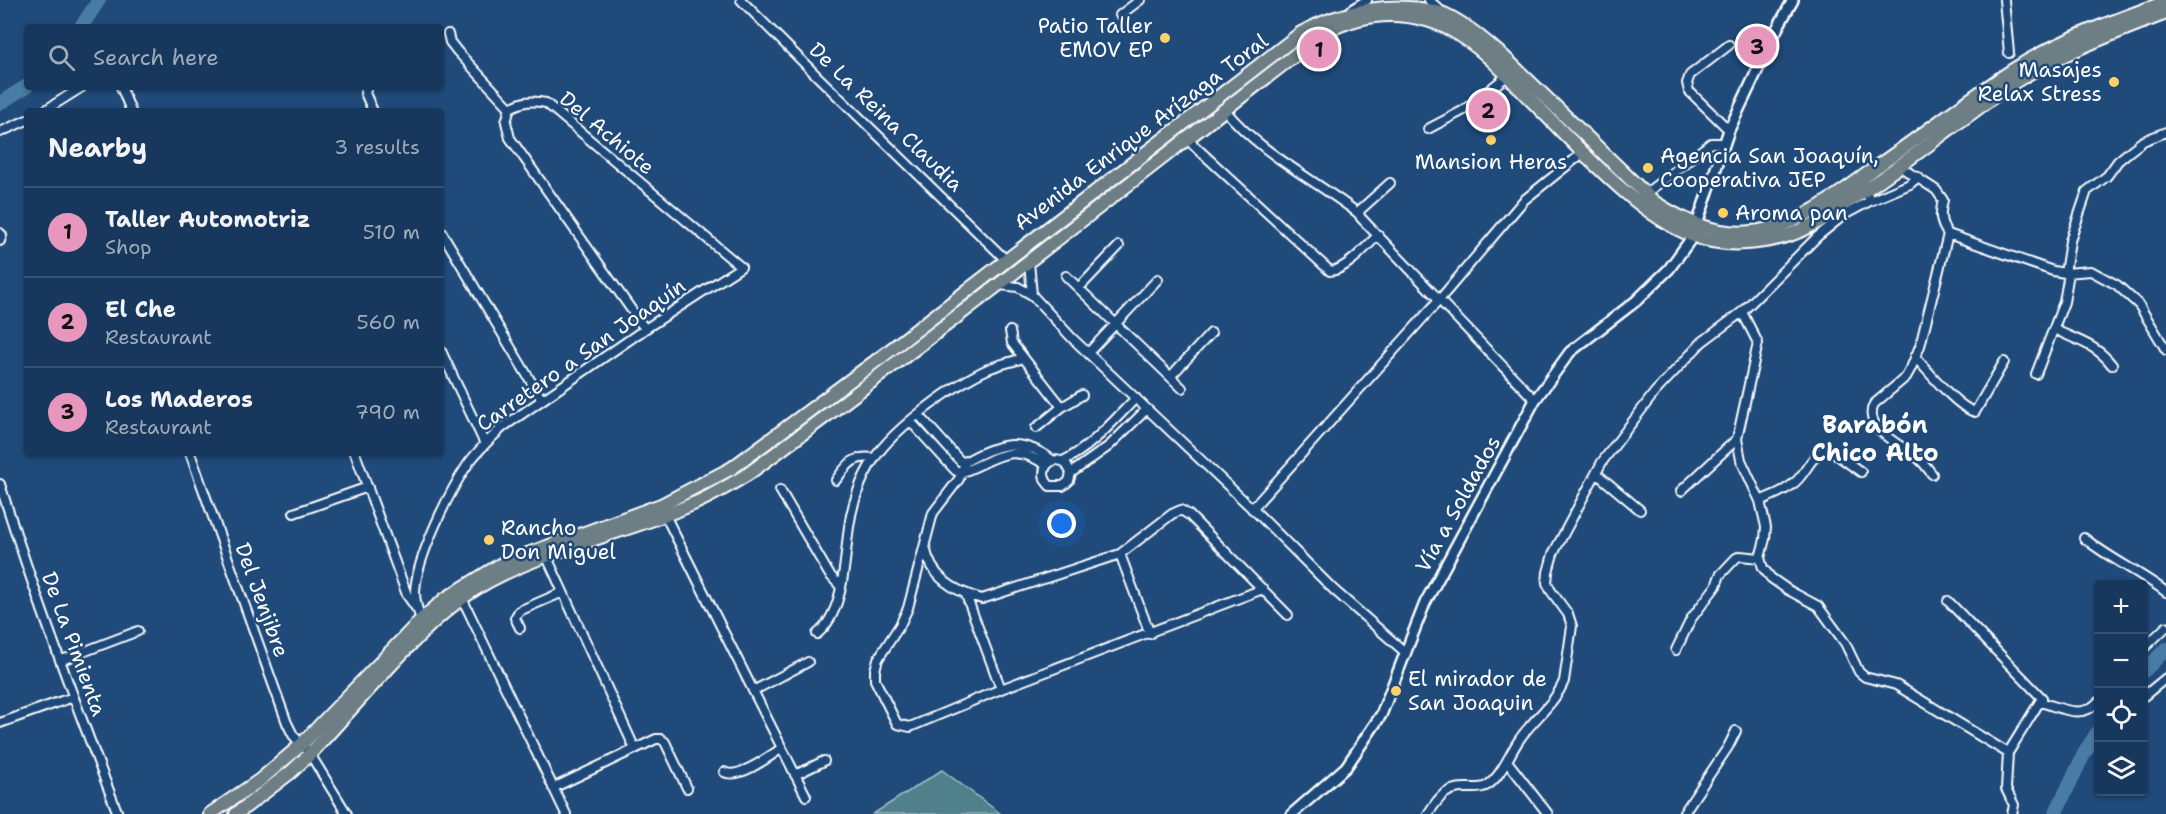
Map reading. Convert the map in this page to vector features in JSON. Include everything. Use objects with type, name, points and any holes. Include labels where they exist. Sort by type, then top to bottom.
[{"type":"main road","name":"Avenida Enrique Arízaga Toral","points":[[1865,190],[2012,71],[2041,53],[2122,18],[2166,2]]},
{"type":"main road","name":"Avenida Enrique Arízaga Toral","points":[[420,619],[462,598],[487,582],[546,555],[663,510],[750,456],[1301,33],[1325,20],[1352,10],[1393,5],[1424,8],[1444,14],[1484,40],[1504,57],[1645,194],[1696,231]]},
{"type":"main road","name":"Avenida Enrique Arízaga Toral","points":[[236,814],[291,772],[306,750],[420,619],[445,598],[503,563],[722,490],[748,474],[1000,285],[1325,32],[1364,17],[1383,14],[1408,16],[1454,32],[1471,42],[1632,199],[1662,221],[1727,243],[1768,241],[1813,225],[2019,79],[2080,49],[2166,14]]},
{"type":"main road","points":[[1227,90],[1230,106]]},
{"type":"main road","name":"Avenida Enrique Arízaga Toral","points":[[210,814],[306,750]]},
{"type":"street","name":"De La Reina Claudia","points":[[741,0],[1006,260]]},
{"type":"street","points":[[1120,15],[1140,0]]},
{"type":"street","points":[[1352,10],[1367,0]]},
{"type":"street","points":[[1429,0],[1444,14]]},
{"type":"street","name":"Vía a Soldados","points":[[1292,814],[1346,767],[1381,715],[1425,603],[1535,400],[1570,352],[1636,301],[1668,269],[1696,231],[1729,130],[1793,0]]},
{"type":"street","points":[[2004,0],[2009,53]]},
{"type":"street","points":[[448,34],[450,42],[457,51],[510,108],[506,122],[510,138],[645,329]]},
{"type":"street","points":[[1729,45],[1690,75],[1687,83],[1689,91],[1729,130]]},
{"type":"street","points":[[1428,129],[1464,110],[1507,76]]},
{"type":"street","points":[[49,108],[77,90]]},
{"type":"street","points":[[122,90],[130,108]]},
{"type":"street","points":[[366,90],[365,93],[372,108]]},
{"type":"street","name":"Del Achiote","points":[[510,108],[524,101],[546,104],[741,267]]},
{"type":"street","points":[[1230,106],[1240,129],[1269,152],[1330,191],[1359,214],[1535,400]]},
{"type":"street","points":[[0,132],[24,121]]},
{"type":"street","points":[[2036,374],[2064,302],[2070,241],[2087,191],[2107,176],[2118,161],[2143,141],[2166,132]]},
{"type":"street","points":[[1187,139],[1330,271],[1337,271],[1344,267],[1378,236]]},
{"type":"street","points":[[1645,194],[1711,144],[1725,143]]},
{"type":"street","points":[[1252,509],[1440,299],[1524,200],[1584,152]]},
{"type":"street","points":[[1899,166],[1936,190],[1943,200],[1940,213],[1941,226],[1948,234],[2053,271],[2067,273],[2091,271],[2117,285],[2139,305],[2166,351]]},
{"type":"street","points":[[1428,814],[1438,798],[1447,790],[1456,787],[1485,786],[1492,782],[1531,723],[1557,695],[1564,681],[1572,626],[1568,614],[1547,583],[1553,554],[1596,473],[1655,392],[1702,342],[1742,312],[1818,236],[1844,215],[1865,190],[1911,184],[1918,177]]},
{"type":"street","points":[[1359,214],[1360,210],[1390,183]]},
{"type":"street","points":[[0,233],[2,235],[0,241]]},
{"type":"street","points":[[1932,474],[1920,460],[1885,435],[1871,416],[1874,404],[1906,377],[1916,357],[1948,234]]},
{"type":"street","points":[[444,236],[542,400]]},
{"type":"street","points":[[1078,288],[1119,246]]},
{"type":"street","points":[[1029,262],[1032,295]]},
{"type":"street","name":"Carretero a San Joaquín","points":[[420,619],[415,592],[425,548],[454,487],[468,464],[485,444],[503,427],[542,400],[741,267]]},
{"type":"street","points":[[1066,276],[1182,388]]},
{"type":"street","points":[[1088,353],[1158,279]]},
{"type":"street","points":[[1000,285],[1018,287],[1032,295],[1088,353],[1334,590],[1406,653]]},
{"type":"street","points":[[1742,312],[1758,343],[1737,439],[1741,460],[1760,501],[1766,527],[1766,539],[1760,558],[1763,568],[1771,578],[1788,590],[1818,606],[1845,643],[1859,672],[1865,677],[1896,686],[2008,753]]},
{"type":"street","points":[[2054,329],[2102,352],[2112,365]]},
{"type":"street","points":[[1010,331],[1012,343],[1062,407]]},
{"type":"street","points":[[1171,376],[1211,333]]},
{"type":"street","points":[[444,357],[485,444]]},
{"type":"street","points":[[1916,357],[1940,385],[1975,412],[2004,362]]},
{"type":"street","points":[[817,634],[831,618],[845,568],[849,527],[855,500],[874,458],[889,440],[910,421],[963,382],[990,368],[1023,358]]},
{"type":"street","points":[[1036,428],[1062,407],[1082,395]]},
{"type":"street","points":[[960,473],[997,456],[1010,453],[1023,453],[1049,463],[1063,460],[1087,446],[1136,399]]},
{"type":"street","points":[[1049,463],[1043,472],[1045,480],[1054,487],[1066,484],[1071,472],[1109,446],[1147,409]]},
{"type":"street","points":[[919,415],[960,462],[965,462],[990,449],[1006,445],[1021,445],[1034,448],[1049,463]]},
{"type":"street","points":[[910,421],[960,473]]},
{"type":"street","points":[[1681,491],[1737,439]]},
{"type":"street","points":[[1760,501],[1796,482],[1819,452],[1824,449],[1830,450],[1861,472]]},
{"type":"street","name":"Del Jenjibre","points":[[191,456],[287,723],[347,814]]},
{"type":"street","points":[[356,456],[407,595],[420,619]]},
{"type":"street","points":[[836,480],[848,464],[864,457],[874,458]]},
{"type":"street","points":[[1063,460],[1069,465],[1071,472]]},
{"type":"street","points":[[965,462],[955,485],[933,513],[908,608],[878,659],[875,670],[875,680],[897,724],[910,728],[1001,689],[1263,589]]},
{"type":"street","points":[[1596,473],[1640,510]]},
{"type":"street","name":"De La Pimienta","points":[[0,484],[48,629],[62,660],[73,697],[118,814]]},
{"type":"street","points":[[294,513],[368,487]]},
{"type":"street","points":[[780,490],[829,574],[840,586]]},
{"type":"street","points":[[663,510],[806,796]]},
{"type":"street","points":[[925,541],[931,566],[949,586],[966,595],[982,599],[1120,554],[1172,514],[1181,510],[1189,515],[1288,615]]},
{"type":"street","points":[[2084,538],[2104,555],[2166,592]]},
{"type":"street","points":[[1120,554],[1150,634]]},
{"type":"street","points":[[546,555],[636,749]]},
{"type":"street","points":[[1676,650],[1691,619],[1716,586],[1720,575],[1740,556],[1760,558]]},
{"type":"street","points":[[520,628],[515,618],[519,611],[563,592]]},
{"type":"street","points":[[966,595],[1001,689]]},
{"type":"street","points":[[462,598],[566,814]]},
{"type":"street","points":[[1948,601],[2041,694],[2040,702],[2008,753],[2005,781],[2007,794],[2014,805],[2012,814]]},
{"type":"street","points":[[2148,644],[2166,627]]},
{"type":"street","points":[[62,660],[138,631]]},
{"type":"street","points":[[753,691],[808,662]]},
{"type":"street","points":[[2148,693],[2166,678]]},
{"type":"street","points":[[0,723],[73,697]]},
{"type":"street","points":[[2040,702],[2082,713],[2090,711],[2094,706]]},
{"type":"street","points":[[1683,814],[1728,747],[1736,731]]},
{"type":"street","points":[[553,788],[656,739],[665,742],[687,788]]},
{"type":"street","points":[[724,772],[729,774],[745,769],[782,748]]},
{"type":"street","points":[[795,775],[824,761]]},
{"type":"street","points":[[1507,761],[1548,814]]},
{"type":"green space","points":[[942,770],[1001,814],[873,814]]},
{"type":"waterway","points":[[83,24],[99,0]]},
{"type":"waterway","points":[[0,103],[24,88]]},
{"type":"waterway","points":[[2148,667],[2166,649]]},
{"type":"waterway","points":[[2055,814],[2094,738]]},
{"type":"place","name":"Patio Taller EMOV EP","points":[[1165,38]]},
{"type":"place","name":"Los Maderos","points":[[1757,46]]},
{"type":"place","name":"Taller Automotriz","points":[[1319,49]]},
{"type":"place","name":"Masajes Relax Stress","points":[[2114,82]]},
{"type":"place","name":"El Che","points":[[1488,110]]},
{"type":"place","name":"Mansion Heras","points":[[1491,140]]},
{"type":"place","name":"Agencia San Joaquín, Cooperativa JEP","points":[[1648,168]]},
{"type":"place","name":"Aroma pan","points":[[1723,213]]},
{"type":"place","name":"Rancho Don Miguel","points":[[489,540]]},
{"type":"place","name":"El mirador de San Joaquin","points":[[1396,691]]},
{"type":"district","name":"Barabón Chico Alto","points":[[1875,439]]}]
